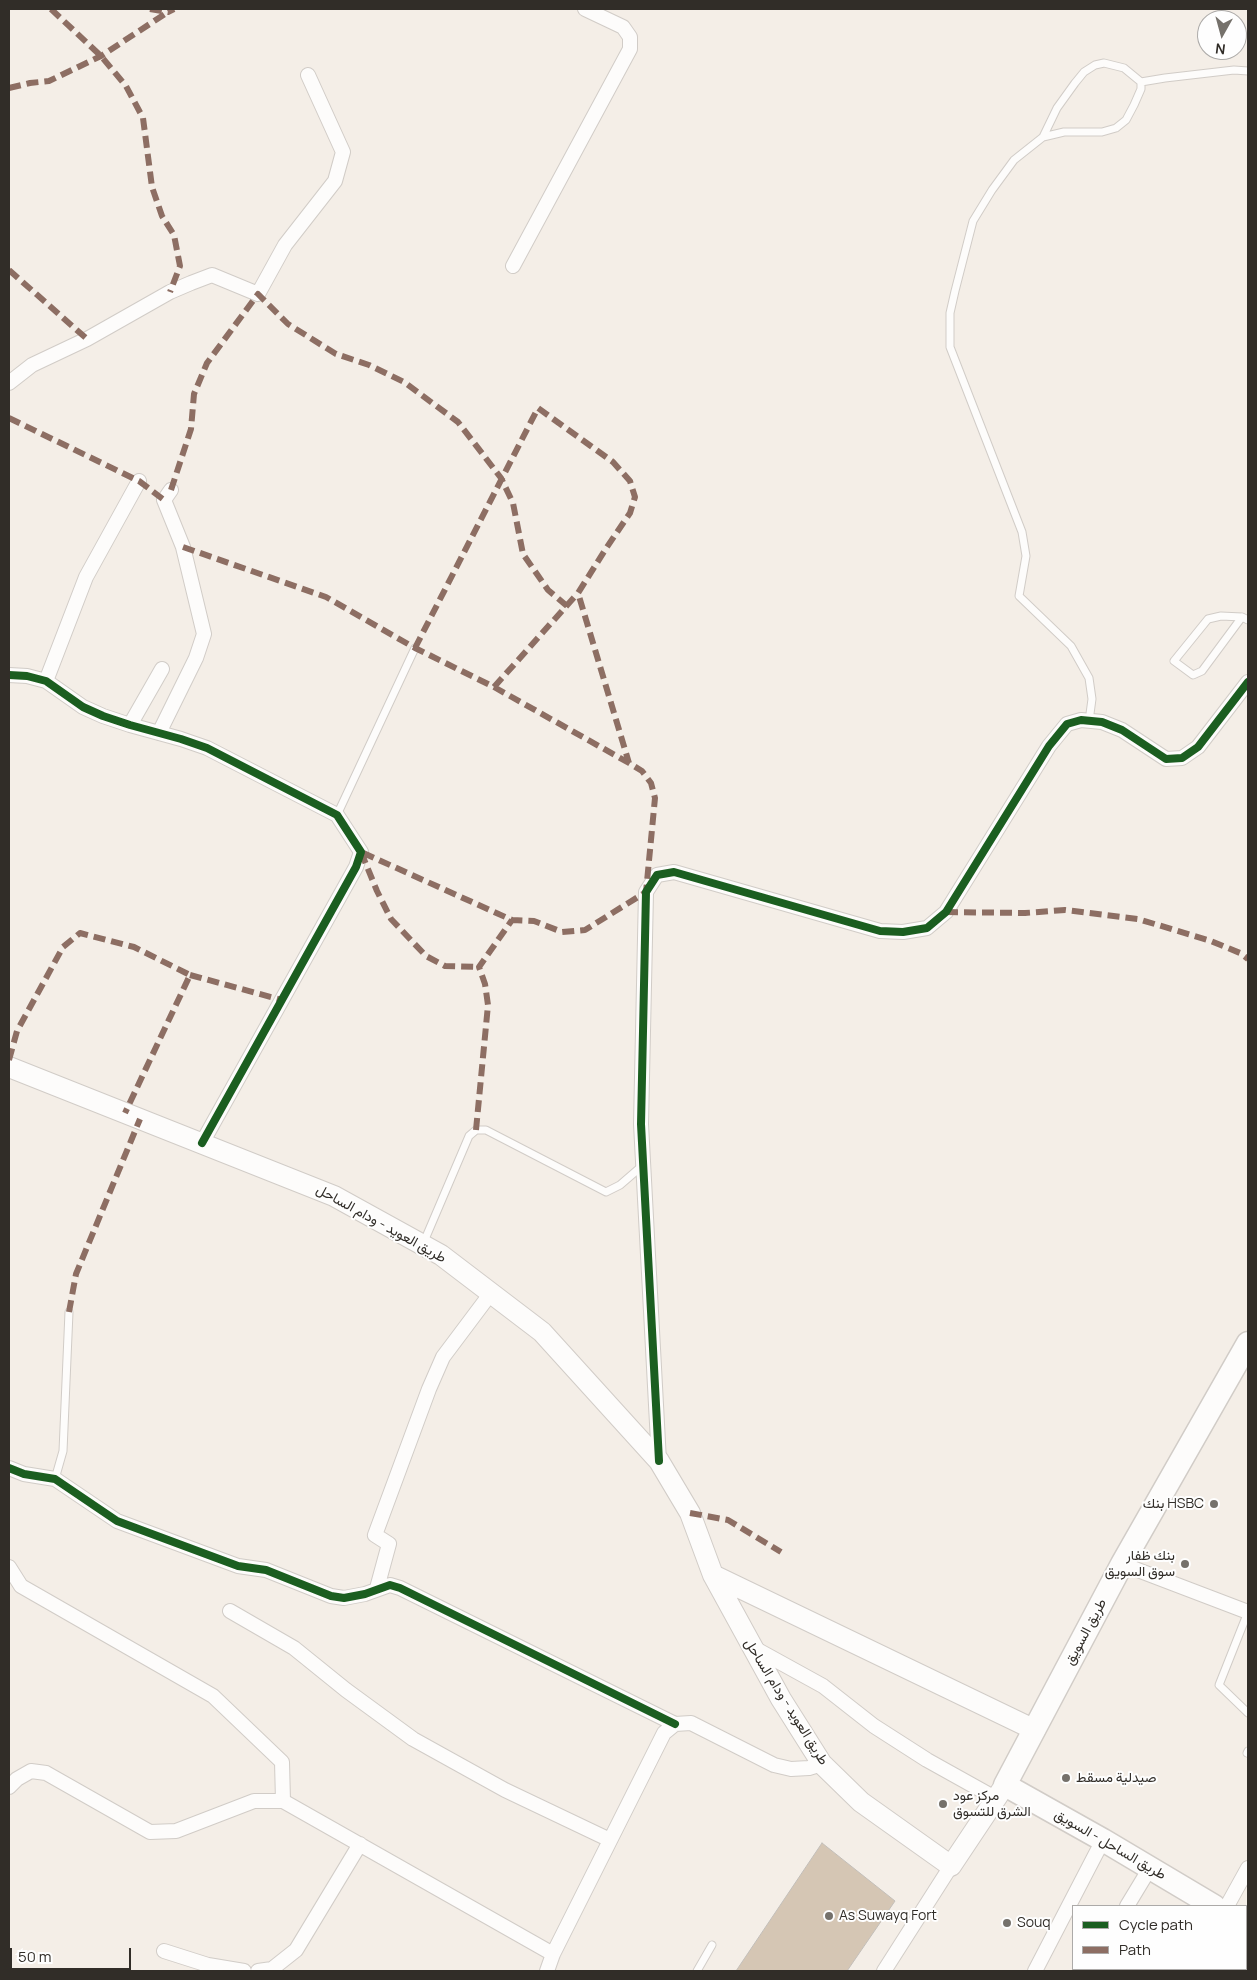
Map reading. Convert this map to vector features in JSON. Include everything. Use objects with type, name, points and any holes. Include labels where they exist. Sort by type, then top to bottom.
[{"type":"main road","name":"طريق العويد - ودام الساحل","points":[[9,1067],[334,1196],[441,1255],[542,1332],[660,1461],[690,1513],[713,1575],[751,1647],[822,1764],[861,1802],[952,1866]]},
{"type":"main road","name":"طريق السويق","points":[[952,1866],[1001,1792],[1122,1564],[1248,1344]]},
{"type":"main road","points":[[713,1575],[1035,1730]]},
{"type":"main road","name":"طريق الساحل - السويق","points":[[1001,1792],[1103,1840],[1150,1868],[1190,1900],[1210,1905]]},
{"type":"street","points":[[513,266],[630,49],[630,37],[623,27],[585,9]]},
{"type":"street","points":[[9,383],[32,365],[87,339],[170,292],[212,275],[258,294],[284,245],[335,181],[343,152],[308,76]]},
{"type":"street","points":[[46,681],[86,577],[139,481]]},
{"type":"street","points":[[159,733],[196,658],[204,634],[183,548],[164,500],[171,490]]},
{"type":"street","points":[[130,725],[162,669]]},
{"type":"street","points":[[9,675],[26,676],[46,681],[83,707],[103,716],[207,748],[337,815],[361,852],[356,867],[202,1143]]},
{"type":"street","points":[[660,1461],[641,1124],[646,892],[657,875],[674,872],[880,931],[903,932],[927,928],[946,912],[1049,746],[1067,724],[1081,720],[1102,722],[1122,730],[1166,759],[1182,758],[1198,747],[1248,682]]},
{"type":"street","points":[[377,1588],[388,1544],[375,1535],[429,1389],[444,1356],[491,1293]]},
{"type":"street","points":[[9,1468],[24,1474],[55,1480],[117,1521],[238,1566],[266,1570],[331,1596],[344,1598],[364,1594],[390,1585],[400,1588],[675,1724],[691,1723],[774,1765],[791,1769],[809,1768],[822,1764]]},
{"type":"street","points":[[1122,1564],[1248,1612]]},
{"type":"street","points":[[9,1568],[21,1586],[213,1696],[282,1762],[283,1801]]},
{"type":"street","points":[[230,1611],[294,1648],[346,1690],[413,1739],[505,1790],[610,1840]]},
{"type":"street","points":[[751,1647],[822,1686],[874,1726],[928,1760],[1001,1792]]},
{"type":"street","points":[[547,1971],[553,1954],[664,1733],[675,1724]]},
{"type":"street","points":[[9,1787],[17,1779],[31,1771],[46,1773],[150,1832],[176,1831],[254,1801],[283,1801],[553,1954]]},
{"type":"street","points":[[1035,1971],[1103,1840]]},
{"type":"street","points":[[258,1971],[272,1969],[296,1950],[360,1844]]},
{"type":"street","points":[[884,1971],[952,1866]]},
{"type":"street","points":[[1128,1905],[1150,1868]]},
{"type":"street","points":[[1228,1905],[1248,1868]]},
{"type":"street","points":[[164,1951],[208,1965],[244,1971]]},
{"type":"lane","points":[[1043,137],[1057,108],[1075,83],[1084,72],[1095,65],[1104,63],[1124,68],[1141,82],[1224,71],[1248,71]]},
{"type":"lane","points":[[1089,721],[1092,699],[1089,678],[1071,646],[1019,596],[1026,556],[1022,532],[950,347],[950,313],[973,221],[992,190],[1014,160],[1043,137],[1064,132],[1102,132],[1116,128],[1126,120],[1141,89],[1141,82]]},
{"type":"lane","points":[[1221,616],[1245,618],[1202,671],[1193,675],[1174,661],[1208,619],[1221,616]]},
{"type":"lane","points":[[337,815],[415,648]]},
{"type":"lane","points":[[423,1245],[469,1136],[476,1130],[486,1130],[606,1192],[620,1185],[643,1165]]},
{"type":"lane","points":[[55,1480],[63,1451],[69,1312]]},
{"type":"lane","points":[[1248,1612],[1219,1685],[1248,1713]]},
{"type":"lane","points":[[697,1971],[712,1946]]},
{"type":"building","name":"As Suwayq Fort","points":[[822,1843],[895,1901],[847,1971],[736,1971]]},
{"type":"marked path","points":[[51,9],[101,56],[126,86],[143,118],[152,187],[162,216],[174,235],[180,266],[170,292]]},
{"type":"marked path","points":[[150,9],[168,12],[174,9]]},
{"type":"marked path","points":[[9,88],[49,81],[101,56],[168,12]]},
{"type":"marked path","points":[[9,270],[87,339]]},
{"type":"marked path","points":[[171,490],[191,429],[194,394],[207,363],[258,294],[288,324],[336,354],[369,365],[404,382],[458,422],[501,478],[513,503],[523,554],[548,590],[567,606]]},
{"type":"marked path","points":[[415,648],[538,408],[613,462],[630,481],[635,497],[630,513],[578,593],[629,763]]},
{"type":"marked path","points":[[9,418],[139,481],[164,500]]},
{"type":"marked path","points":[[183,547],[326,597],[415,648],[494,687],[629,763],[642,771],[651,783],[655,798],[646,892],[585,930],[562,932],[534,921],[512,920],[361,852]]},
{"type":"marked path","points":[[494,687],[578,593]]},
{"type":"marked path","points":[[361,852],[391,919],[426,956],[445,966],[479,967]]},
{"type":"marked path","points":[[946,912],[1025,913],[1065,910],[1138,919],[1211,941],[1240,953],[1248,959]]},
{"type":"marked path","points":[[476,1130],[488,1005],[485,984],[479,967],[512,920]]},
{"type":"marked path","points":[[9,1060],[17,1031],[63,947],[80,933],[134,947],[190,975],[125,1113]]},
{"type":"marked path","points":[[190,975],[282,1000]]},
{"type":"marked path","points":[[69,1312],[76,1274],[140,1119]]},
{"type":"marked path","points":[[690,1513],[728,1520],[781,1552]]},
{"type":"cycle path","points":[[9,675],[27,676],[46,681],[83,707],[103,716],[207,748],[337,815],[361,852],[356,867],[202,1143]]},
{"type":"cycle path","points":[[659,1461],[641,1124],[646,892],[657,875],[674,872],[880,931],[903,932],[927,928],[946,912],[1049,746],[1067,724],[1081,720],[1102,722],[1122,730],[1166,759],[1182,758],[1198,747],[1248,682]]},
{"type":"cycle path","points":[[9,1468],[24,1474],[55,1479],[117,1521],[238,1566],[266,1570],[331,1596],[344,1598],[365,1594],[390,1585],[400,1588],[675,1724]]},
{"type":"place","name":"بنك HSBC","points":[[1214,1504]]},
{"type":"place","name":"بنك ظفار سوق السويق","points":[[1185,1564]]},
{"type":"place","name":"صيدلية مسقط","points":[[1066,1778]]},
{"type":"place","name":"مركز عود الشرق للتسوق","points":[[943,1804]]},
{"type":"place","name":"As Suwayq Fort","points":[[829,1916]]},
{"type":"place","name":"Souq","points":[[1007,1923]]}]
